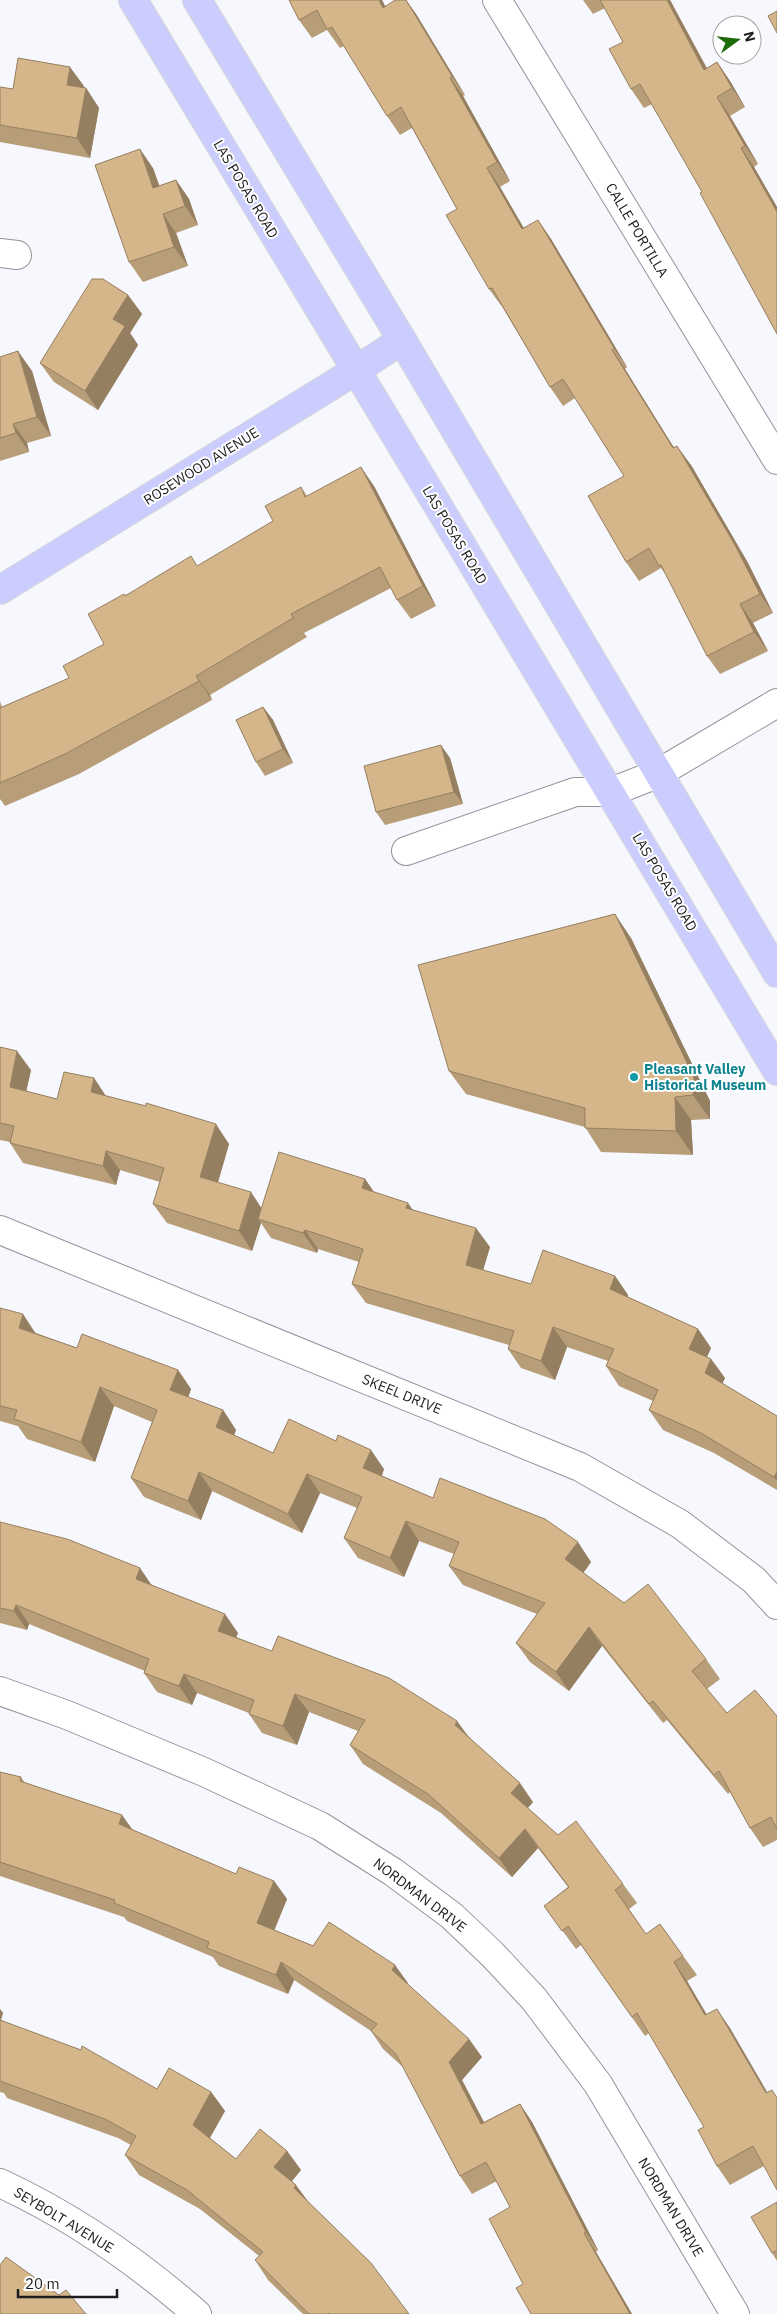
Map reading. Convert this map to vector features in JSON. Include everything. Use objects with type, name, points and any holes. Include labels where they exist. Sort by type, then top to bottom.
[{"type":"main road","name":"LAS POSAS ROAD","points":[[133,0],[355,372],[611,792],[777,1071]]},
{"type":"main road","points":[[197,0],[402,340],[777,973]]},
{"type":"main road","name":"ROSEWOOD AVENUE","points":[[0,590],[355,372],[402,340]]},
{"type":"street","name":"CALLE PORTILLA","points":[[497,0],[777,460]]},
{"type":"street","points":[[406,851],[575,792],[611,792],[658,774],[777,703]]},
{"type":"street","name":"SKEEL DRIVE","points":[[0,1230],[580,1467],[680,1524],[754,1580],[777,1604]]},
{"type":"street","name":"NORDMAN DRIVE","points":[[0,1691],[67,1715],[195,1768],[320,1826],[393,1872],[452,1916],[492,1954],[534,1999],[598,2084],[735,2314]]},
{"type":"street","name":"SEYBOLT AVENUE","points":[[0,2183],[27,2195],[76,2224],[160,2281],[197,2314]]},
{"type":"building","points":[[289,0],[379,0],[383,8],[395,0],[406,0],[452,76],[450,78],[497,162],[487,168],[522,229],[538,220],[614,348],[612,350],[673,448],[677,446],[735,545],[760,594],[740,604],[754,632],[707,656],[661,565],[659,566],[649,548],[626,562],[588,496],[624,476],[563,379],[550,387],[492,288],[489,289],[446,215],[457,209],[401,107],[387,116],[332,27],[327,29],[317,10],[299,20]]},
{"type":"building","points":[[600,0],[667,0],[704,70],[712,65],[719,65],[732,88],[717,97],[745,146],[741,148],[777,212],[777,334],[700,193],[702,192],[640,84],[631,89],[609,49],[623,42]]},
{"type":"building","points":[[777,11],[777,33],[768,16]]},
{"type":"building","points":[[18,58],[70,67],[67,85],[86,88],[77,138],[0,125],[0,87],[13,89]]},
{"type":"building","points":[[140,149],[153,188],[176,180],[185,206],[163,214],[174,247],[129,262],[95,165]]},
{"type":"building","points":[[92,279],[103,279],[128,295],[113,319],[125,326],[85,391],[40,363]]},
{"type":"building","points":[[18,351],[37,417],[13,424],[16,433],[0,438],[0,357]]},
{"type":"building","points":[[361,467],[423,586],[397,600],[380,567],[291,614],[293,618],[196,676],[199,681],[65,754],[0,783],[0,708],[69,678],[63,666],[104,644],[88,614],[124,594],[125,596],[191,556],[197,566],[273,521],[265,506],[301,487],[305,497]]},
{"type":"building","points":[[263,707],[283,749],[256,762],[236,720]]},
{"type":"building","points":[[441,745],[454,792],[376,812],[364,766]]},
{"type":"building","points":[[615,914],[694,1077],[693,1095],[675,1097],[676,1131],[585,1128],[585,1108],[449,1071],[418,965]]},
{"type":"building","points":[[0,1047],[17,1051],[10,1087],[57,1099],[64,1072],[94,1078],[91,1092],[146,1106],[146,1103],[216,1124],[200,1177],[251,1192],[239,1231],[153,1204],[164,1168],[106,1151],[103,1166],[10,1143],[14,1126],[0,1123]]},
{"type":"building","points":[[279,1152],[365,1179],[362,1188],[408,1203],[406,1208],[476,1228],[466,1265],[531,1284],[543,1250],[615,1276],[610,1289],[698,1329],[689,1349],[711,1359],[705,1373],[777,1416],[777,1472],[774,1477],[701,1433],[649,1410],[658,1390],[606,1366],[614,1349],[553,1327],[541,1361],[508,1349],[514,1331],[352,1284],[363,1249],[305,1230],[303,1233],[258,1219]]},
{"type":"building","points":[[0,1308],[23,1314],[19,1328],[77,1348],[82,1334],[178,1370],[170,1390],[223,1410],[216,1427],[273,1453],[289,1419],[336,1441],[338,1435],[371,1450],[363,1468],[433,1498],[440,1478],[545,1519],[578,1542],[565,1559],[624,1603],[648,1584],[706,1659],[692,1671],[727,1713],[755,1690],[777,1716],[777,1829],[771,1817],[750,1828],[719,1771],[714,1775],[653,1701],[649,1704],[589,1627],[556,1672],[516,1643],[545,1603],[449,1566],[459,1542],[406,1521],[390,1558],[344,1538],[362,1497],[307,1474],[288,1514],[199,1472],[188,1501],[131,1478],[157,1410],[100,1387],[81,1442],[14,1419],[17,1410],[0,1406]]},
{"type":"building","points":[[0,1522],[67,1539],[140,1568],[136,1579],[225,1614],[218,1631],[272,1651],[278,1636],[389,1678],[457,1721],[455,1725],[520,1783],[511,1793],[558,1835],[576,1821],[623,1884],[615,1890],[646,1934],[660,1924],[683,1956],[674,1962],[705,2015],[717,2009],[766,2093],[772,2090],[777,2098],[777,2190],[753,2146],[717,2166],[698,2130],[704,2127],[637,2013],[632,2017],[568,1926],[562,1931],[544,1906],[569,1887],[525,1829],[499,1858],[428,1794],[350,1745],[365,1720],[295,1694],[283,1726],[249,1714],[254,1700],[184,1674],[179,1686],[144,1673],[149,1659],[16,1605],[14,1611],[0,1608]]},
{"type":"building","points":[[0,1772],[21,1777],[20,1781],[122,1815],[119,1824],[236,1874],[239,1867],[274,1881],[257,1923],[313,1946],[329,1922],[395,1965],[392,1970],[469,2039],[449,2062],[481,2124],[520,2104],[586,2232],[584,2233],[630,2314],[531,2314],[516,2288],[523,2284],[489,2219],[510,2207],[486,2162],[460,2176],[396,2054],[371,2031],[377,2024],[281,1962],[276,1975],[207,1948],[209,1942],[114,1903],[115,1900],[0,1862]]},
{"type":"building","points":[[0,2020],[81,2050],[82,2046],[157,2089],[169,2068],[211,2092],[193,2125],[236,2159],[260,2129],[287,2151],[274,2167],[296,2185],[294,2188],[371,2263],[409,2314],[309,2314],[255,2260],[263,2252],[187,2190],[125,2155],[136,2136],[105,2119],[0,2081]]},
{"type":"building","points":[[777,2202],[777,2250],[772,2253],[751,2217]]},
{"type":"building","points":[[6,2257],[59,2295],[66,2290],[86,2314],[0,2314],[0,2265]]},
{"type":"place","name":"Pleasant Valley Historical Museum","points":[[634,1077]]}]
